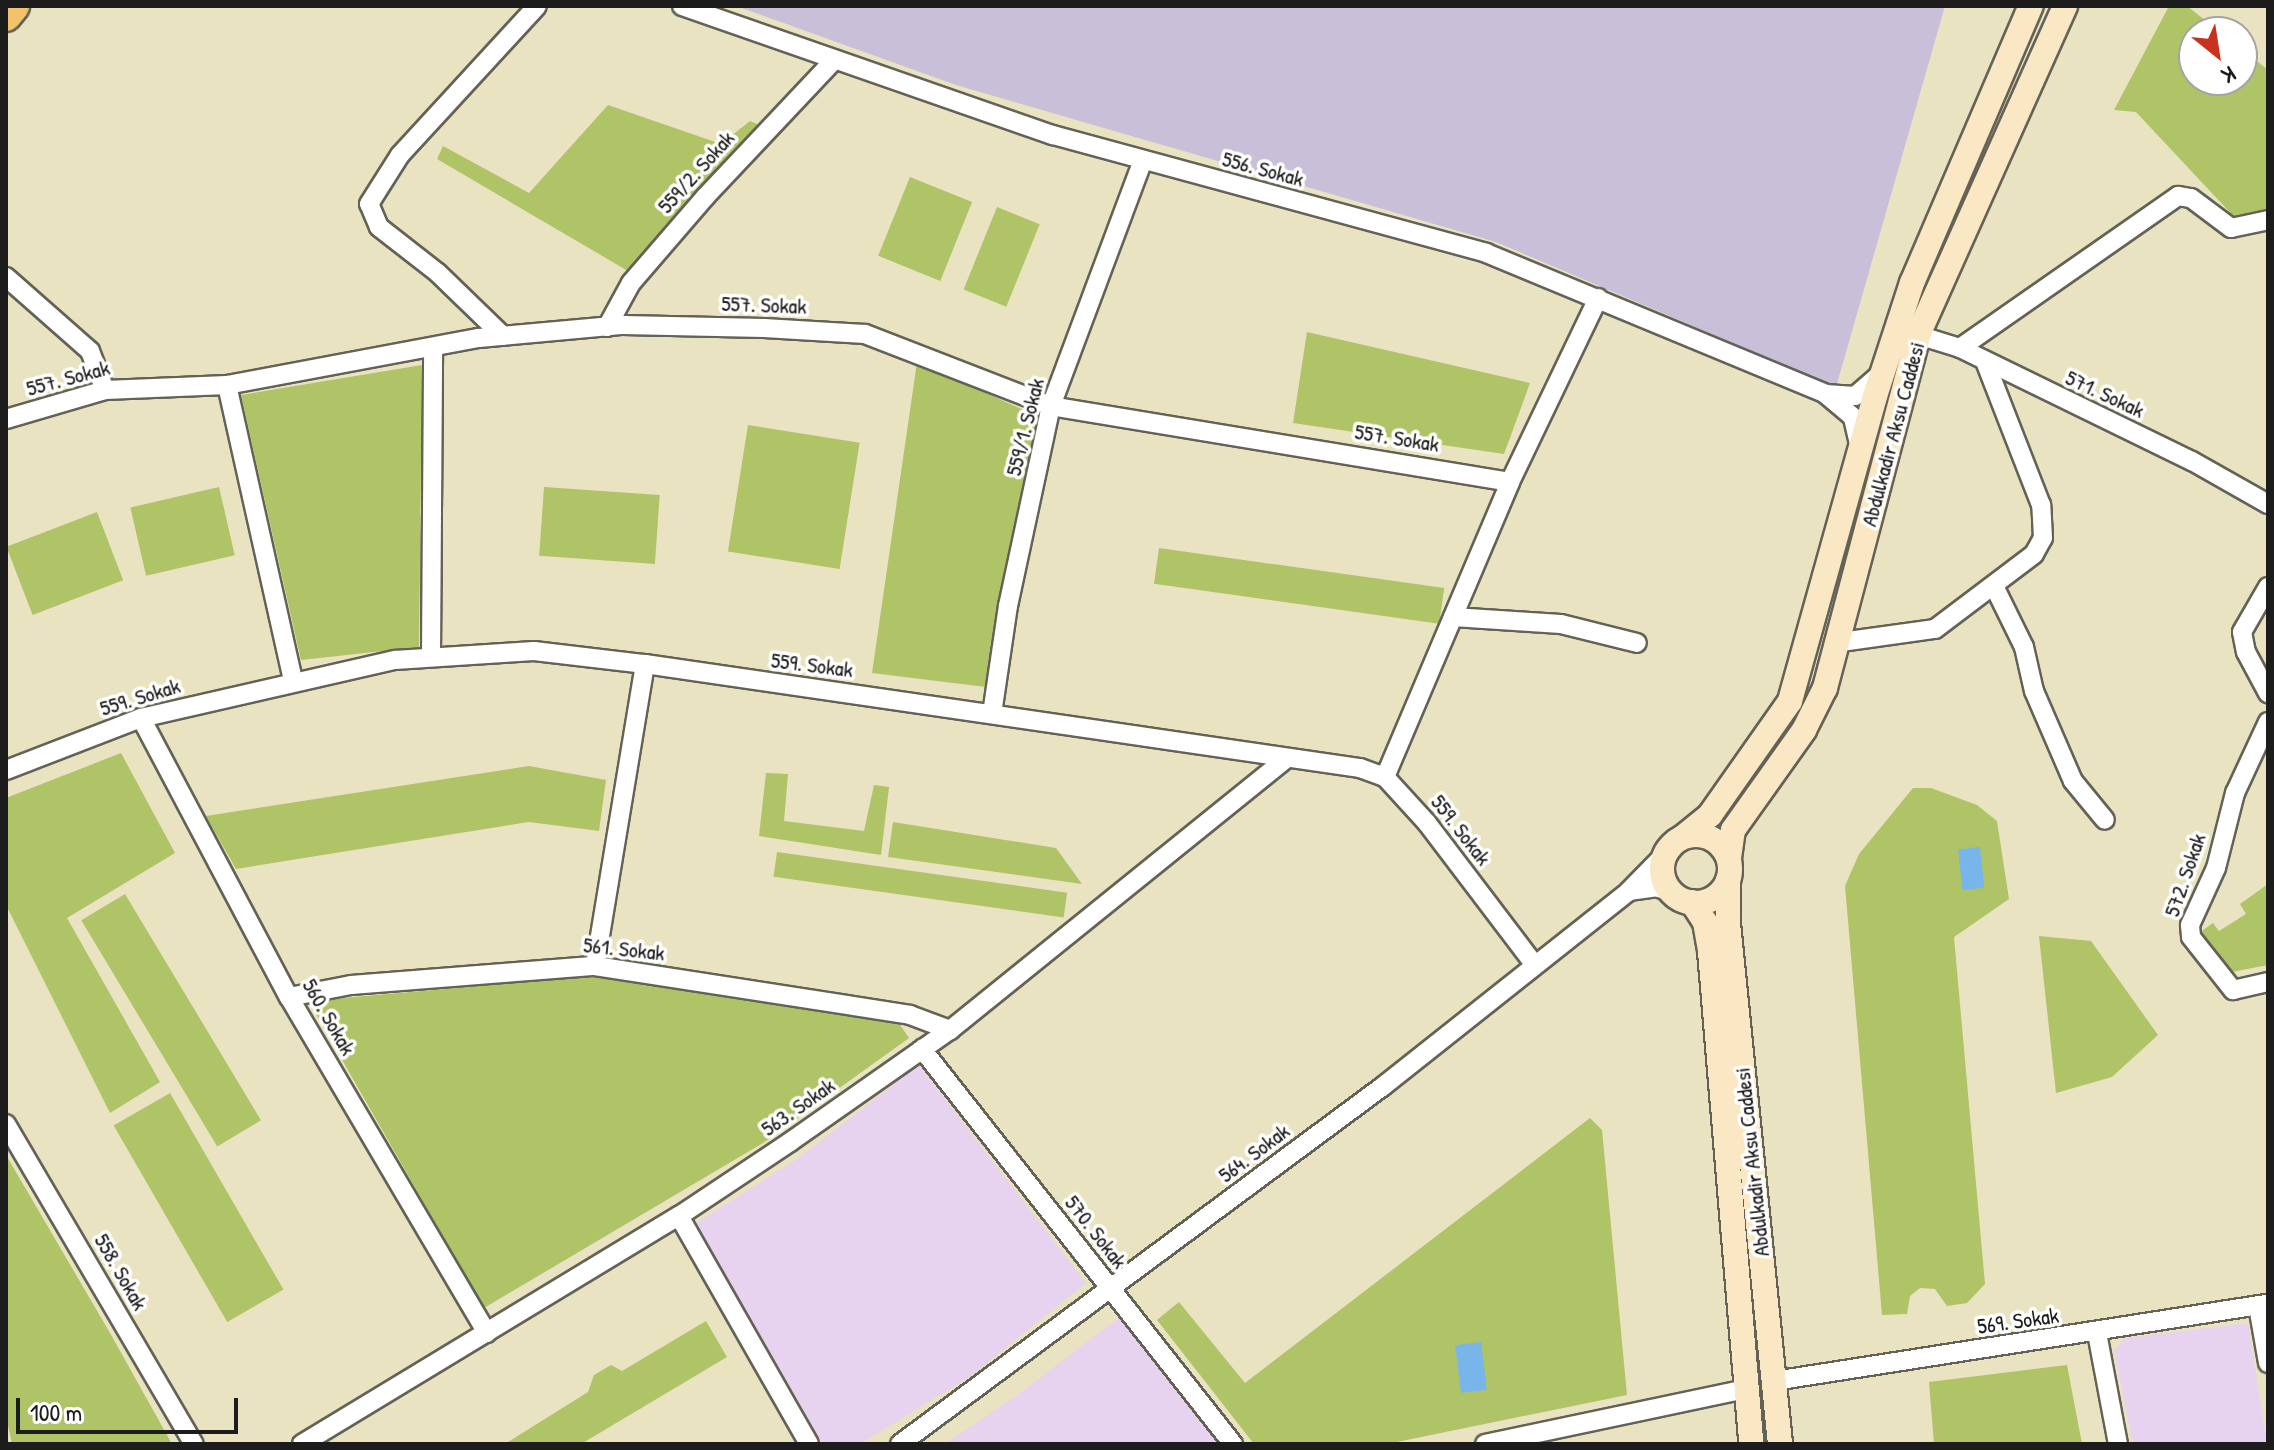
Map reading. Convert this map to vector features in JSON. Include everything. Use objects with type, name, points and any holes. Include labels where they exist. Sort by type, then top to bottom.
[{"type":"highway","points":[[6,16],[14,6]]},
{"type":"main road","name":"Abdulkadir Aksu Caddesi","points":[[1675,845],[1710,815],[1790,701],[1884,370],[1912,283],[2031,6]]},
{"type":"main road","name":"Abdulkadir Aksu Caddesi","points":[[1780,1444],[1728,923],[1728,869],[1733,830],[1804,730],[1841,642],[1918,335],[2065,6]]},
{"type":"main road","points":[[1705,836],[1728,869],[1714,897],[1683,898],[1663,873],[1675,845],[1705,836]]},
{"type":"main road","name":"Abdulkadir Aksu Caddesi","points":[[1683,898],[1705,922],[1710,951],[1751,1444]]},
{"type":"street","points":[[503,336],[438,273],[379,227],[369,204],[400,155],[537,6]]},
{"type":"street","name":"556. Sokak","points":[[682,6],[1142,162],[1486,253],[1826,394]]},
{"type":"street","name":"559/2. Sokak","points":[[607,327],[631,283],[834,60]]},
{"type":"street","name":"559/1. Sokak","points":[[992,714],[1008,606],[1051,406],[1142,162]]},
{"type":"street","points":[[1960,348],[2178,196],[2191,198],[2231,228],[2268,220]]},
{"type":"street","points":[[6,277],[90,351],[105,390]]},
{"type":"street","points":[[1385,777],[1510,482],[1598,298]]},
{"type":"street","name":"557. Sokak","points":[[6,419],[105,390],[227,385],[503,336],[607,327],[865,334],[1051,406],[1510,482]]},
{"type":"street","name":"571. Sokak","points":[[1918,335],[1960,348],[1986,364],[2192,461],[2268,504]]},
{"type":"street","points":[[431,655],[433,349]]},
{"type":"street","points":[[1841,642],[1935,629],[2034,554],[2043,538],[2041,505],[1986,364]]},
{"type":"street","points":[[1826,394],[1855,396],[1884,370]]},
{"type":"street","points":[[227,385],[293,681]]},
{"type":"street","points":[[1826,394],[1853,417],[1860,453]]},
{"type":"street","points":[[1994,586],[2024,647],[2034,691],[2073,781],[2105,820]]},
{"type":"street","points":[[2268,587],[2242,632],[2268,693]]},
{"type":"street","points":[[1453,617],[1561,624],[1637,643]]},
{"type":"street","name":"559. Sokak","points":[[6,770],[141,718],[293,681],[431,655],[534,651],[645,664],[1360,768],[1385,777],[1427,823],[1534,964]]},
{"type":"street","points":[[595,966],[645,664]]},
{"type":"street","name":"560. Sokak","points":[[141,718],[289,997],[487,1333]]},
{"type":"street","name":"572. Sokak","points":[[2268,722],[2235,793],[2216,868],[2190,925],[2191,937],[2233,990],[2268,982]]},
{"type":"street","name":"563. Sokak","points":[[302,1444],[679,1216],[950,1030],[1286,759]]},
{"type":"street","name":"564. Sokak","points":[[900,1444],[1382,1087],[1629,891],[1675,845]]},
{"type":"street","points":[[1629,891],[1656,887],[1683,898]]},
{"type":"street","name":"561. Sokak","points":[[289,997],[351,985],[595,966],[910,1015],[950,1030]]},
{"type":"street","name":"570. Sokak","points":[[922,1049],[1233,1444]]},
{"type":"street","name":"558. Sokak","points":[[6,1124],[194,1444]]},
{"type":"street","points":[[679,1216],[809,1444]]},
{"type":"street","points":[[2263,1305],[2268,1363]]},
{"type":"street","name":"569. Sokak","points":[[1774,1381],[2263,1305]]},
{"type":"street","points":[[2097,1333],[2118,1444]]},
{"type":"street","points":[[1489,1444],[1745,1389]]},
{"type":"shaded area","points":[[736,6],[1945,6],[1836,387],[1496,242],[956,85]]},
{"type":"shaded area","points":[[919,1065],[1086,1283],[968,1378],[860,1444],[823,1444],[696,1223],[797,1159]]},
{"type":"shaded area","points":[[1122,1315],[1221,1444],[945,1444],[1019,1394]]},
{"type":"shaded area","points":[[2248,1323],[2267,1444],[2133,1444],[2114,1351],[2126,1338]]},
{"type":"green space","points":[[2169,6],[2187,6],[2200,16],[2178,16],[2178,96],[2258,96],[2258,62],[2268,70],[2268,210],[2238,221],[2136,112],[2114,110]]},
{"type":"green space","points":[[608,105],[721,144],[750,121],[759,125],[628,271],[437,159],[443,146],[529,193]]},
{"type":"green space","points":[[910,177],[972,202],[940,281],[878,256]]},
{"type":"green space","points":[[997,207],[1040,224],[1006,307],[964,290]]},
{"type":"green space","points":[[1307,332],[1530,383],[1504,454],[1293,423]]},
{"type":"green space","points":[[917,362],[1037,416],[986,687],[872,673]]},
{"type":"green space","points":[[422,365],[419,647],[301,660],[241,395]]},
{"type":"green space","points":[[748,425],[860,443],[840,569],[728,551]]},
{"type":"green space","points":[[219,487],[235,555],[146,576],[130,507]]},
{"type":"green space","points":[[544,487],[660,495],[655,564],[539,556]]},
{"type":"green space","points":[[97,512],[123,580],[33,615],[6,547]]},
{"type":"green space","points":[[1159,548],[1444,588],[1439,624],[1154,584]]},
{"type":"green space","points":[[121,753],[175,853],[67,918],[160,1082],[110,1113],[6,905],[6,798]]},
{"type":"green space","points":[[529,766],[606,780],[599,831],[529,822],[236,869],[206,816]]},
{"type":"green space","points":[[766,773],[788,774],[784,821],[864,831],[874,785],[889,787],[881,855],[759,836]]},
{"type":"green space","points":[[1913,788],[1931,788],[1977,805],[1997,821],[2009,899],[1954,937],[1985,1284],[1967,1303],[1947,1306],[1935,1289],[1920,1288],[1910,1296],[1907,1314],[1882,1315],[1845,886],[1859,854]]},
{"type":"green space","points":[[893,822],[1056,848],[1082,884],[888,857]]},
{"type":"green space","points":[[777,852],[1067,893],[1064,918],[774,877]]},
{"type":"green space","points":[[2268,884],[2268,965],[2227,973],[2196,935],[2213,923],[2219,931],[2246,914],[2240,904]]},
{"type":"green space","points":[[125,894],[261,1120],[217,1147],[81,920]]},
{"type":"green space","points":[[2039,936],[2091,941],[2158,1035],[2112,1077],[2056,1093]]},
{"type":"green space","points":[[604,975],[898,1022],[909,1038],[763,1143],[484,1308],[313,1009],[320,1000]]},
{"type":"green space","points":[[170,1093],[284,1290],[227,1322],[114,1126]]},
{"type":"green space","points":[[1590,1118],[1602,1130],[1627,1395],[1387,1444],[1254,1444],[1157,1320],[1179,1302],[1245,1383]]},
{"type":"green space","points":[[6,1155],[172,1444],[12,1444],[6,1416]]},
{"type":"green space","points":[[706,1321],[727,1357],[581,1444],[505,1444],[588,1392],[594,1375],[611,1365],[622,1371]]},
{"type":"green space","points":[[2067,1365],[2082,1444],[1934,1444],[1929,1382]]},
{"type":"water","points":[[1980,847],[1984,888],[1962,890],[1958,849]]},
{"type":"water","points":[[1481,1342],[1487,1390],[1461,1393],[1455,1345]]}]
